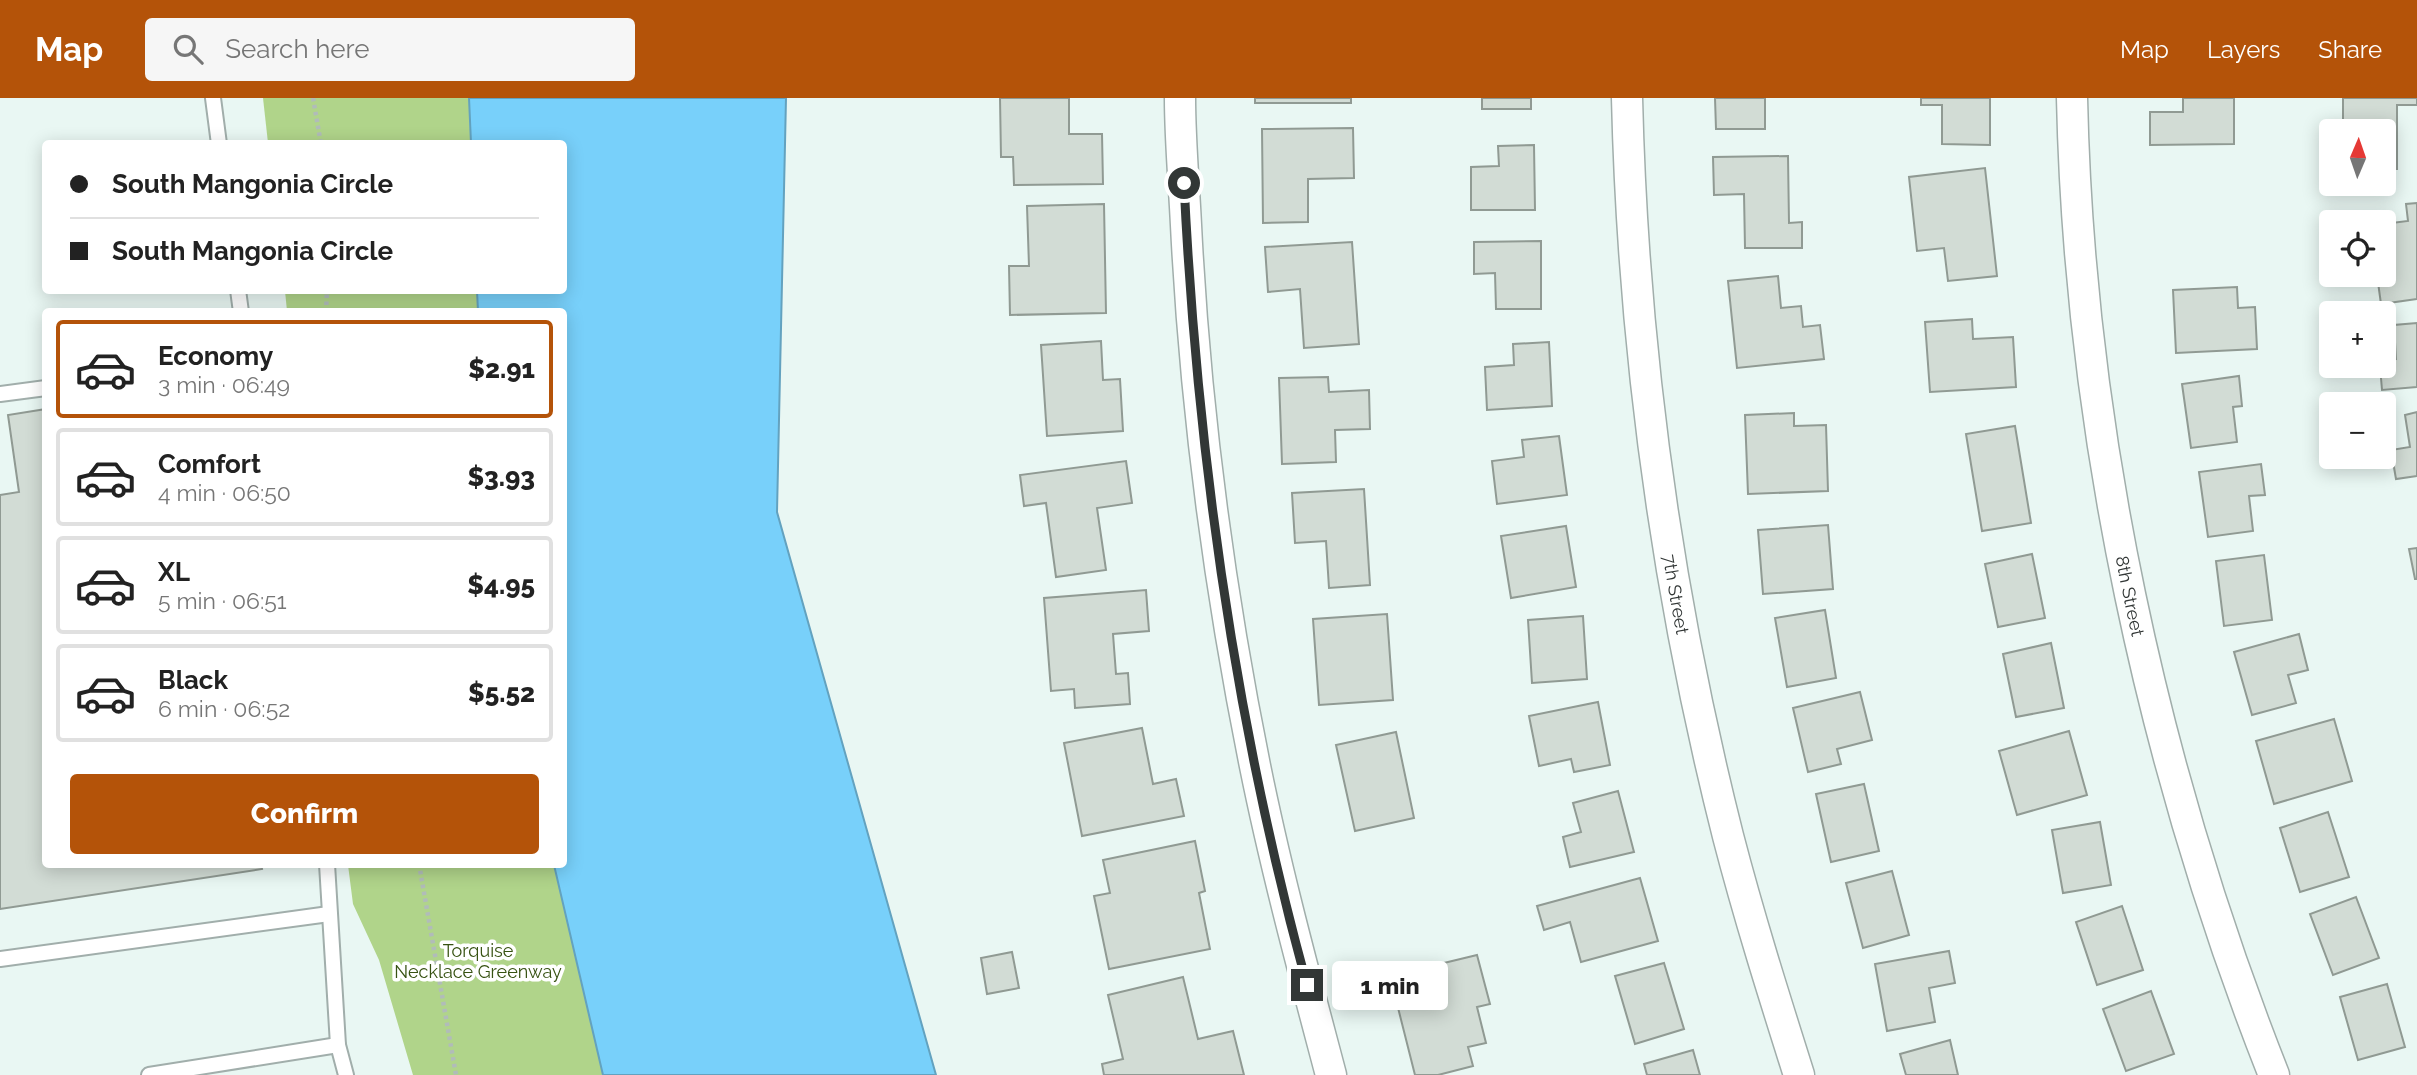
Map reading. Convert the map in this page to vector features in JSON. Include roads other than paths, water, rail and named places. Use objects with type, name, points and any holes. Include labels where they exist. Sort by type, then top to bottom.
[{"type":"street","points":[[1180,98],[1190,298],[1201,417],[1224,593],[1255,767],[1295,940],[1331,1075]]},
{"type":"street","name":"7th Street","points":[[1627,98],[1629,177],[1641,344],[1662,509],[1691,673],[1728,835],[1761,955],[1799,1075]]},
{"type":"street","name":"8th Street","points":[[2072,98],[2083,270],[2099,411],[2124,564],[2157,715],[2199,864],[2249,1011],[2274,1075]]},
{"type":"lane","points":[[213,98],[218,140]]},
{"type":"lane","points":[[0,394],[42,388]]},
{"type":"lane","points":[[327,868],[338,1045],[346,1075]]},
{"type":"lane","points":[[0,960],[330,914]]},
{"type":"lane","points":[[149,1075],[338,1045]]},
{"type":"water","points":[[469,98],[786,98],[777,512],[936,1075],[603,1075],[555,868],[567,868],[567,308],[478,308],[477,294],[567,294],[567,140],[471,140]]},
{"type":"park label","name":"Torquise Necklace Greenway","points":[[478,960]]}]
